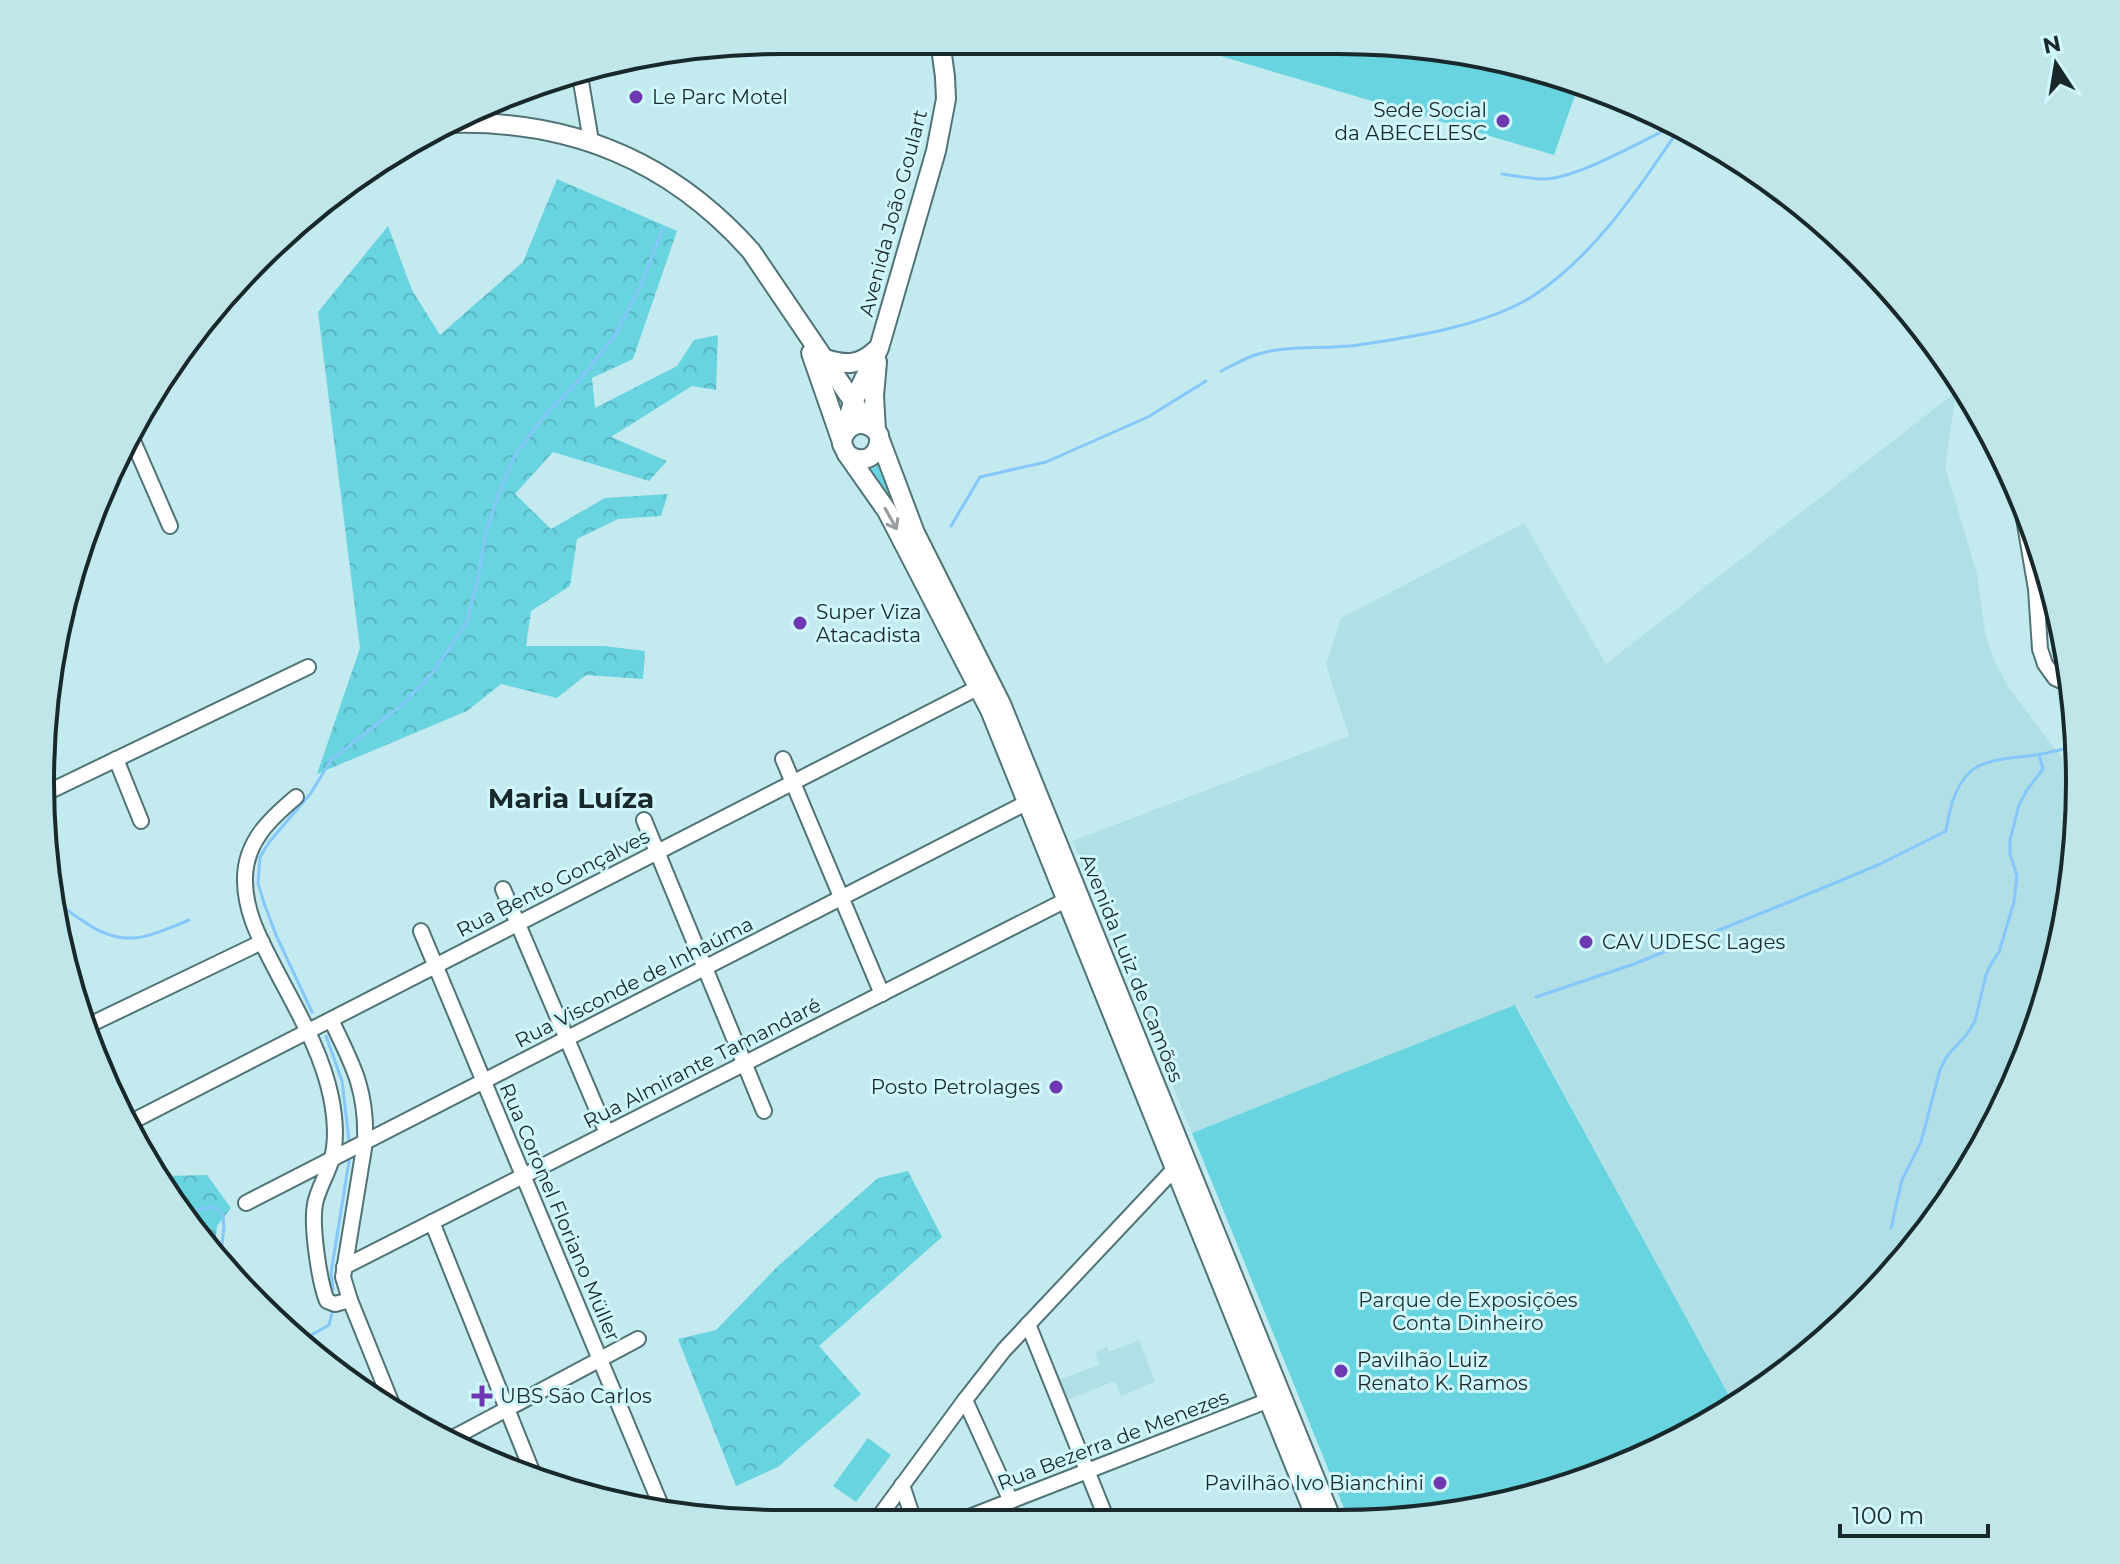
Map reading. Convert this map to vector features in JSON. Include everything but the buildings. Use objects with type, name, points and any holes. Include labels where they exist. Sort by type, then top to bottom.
[{"type":"main road","name":"Avenida João Goulart","points":[[844,445],[853,402],[879,348],[942,127],[946,99],[942,54]]},
{"type":"main road","points":[[474,122],[517,124],[591,141],[648,167],[706,206],[751,251],[875,432],[877,451],[868,459],[857,460],[844,445],[846,431],[856,424],[875,432]]},
{"type":"main road","name":"Avenida Luiz de Camões","points":[[804,331],[844,445],[887,511],[985,684]]},
{"type":"main road","name":"Avenida João Goulart","points":[[875,432],[879,348]]},
{"type":"main road","points":[[822,358],[857,362],[867,359],[879,348]]},
{"type":"main road","name":"Avenida Luiz de Camões","points":[[875,432],[915,533],[985,684],[1275,1398],[1327,1510]]},
{"type":"main road","name":"Avenida Luiz de Camões","points":[[1275,1398],[1313,1510]]},
{"type":"street","points":[[581,83],[591,141]]},
{"type":"street","points":[[136,447],[170,526]]},
{"type":"street","points":[[2032,563],[2040,649],[2045,664],[2059,680]]},
{"type":"street","points":[[54,789],[308,667]]},
{"type":"street","name":"Rua Bento Gonçalves","points":[[137,1119],[985,684]]},
{"type":"street","points":[[116,759],[141,821]]},
{"type":"street","points":[[783,759],[882,994]]},
{"type":"street","points":[[296,797],[263,828],[253,844],[245,875],[248,908],[308,1031],[331,1097],[335,1139],[332,1159],[315,1204],[315,1239],[327,1301],[335,1304],[350,1300]]},
{"type":"street","name":"Rua Visconde de Inhaúma","points":[[246,1203],[1033,800]]},
{"type":"street","points":[[644,820],[764,1111]]},
{"type":"street","points":[[503,889],[607,1133]]},
{"type":"street","name":"Rua Almirante Tamandaré","points":[[344,1267],[1072,897]]},
{"type":"street","name":"Rua Coronel Floriano Müller","points":[[421,931],[658,1499]]},
{"type":"street","points":[[95,1022],[262,942]]},
{"type":"street","points":[[331,1020],[362,1087],[366,1123],[343,1277],[388,1393]]},
{"type":"street","points":[[884,1510],[965,1400],[1028,1324],[1180,1163]]},
{"type":"street","points":[[432,1222],[529,1464]]},
{"type":"street","points":[[1028,1324],[1103,1510]]},
{"type":"street","points":[[459,1435],[638,1339]]},
{"type":"street","name":"Rua Bezerra de Menezes","points":[[988,1510],[1275,1398]]},
{"type":"street","points":[[965,1400],[1011,1501]]},
{"type":"street","points":[[902,1485],[910,1510]]},
{"type":"shaded area","name":"CAV UDESC Lages","points":[[1953,394],[1955,398],[1945,467],[1977,574],[1985,633],[1994,660],[2009,688],[2065,762],[2064,830],[2052,924],[2041,970],[2011,1061],[1991,1104],[1943,1186],[1916,1225],[1853,1297],[1781,1360],[1729,1395],[1516,1005],[1192,1133],[1072,841],[1349,736],[1326,665],[1341,618],[1524,523],[1606,664]]},
{"type":"shaded area","points":[[1139,1340],[1155,1382],[1121,1396],[1115,1381],[1062,1402],[1054,1382],[1099,1365],[1095,1352],[1107,1347],[1109,1352]]},
{"type":"green space","name":"Sede Social da ABECELESC","points":[[1214,54],[1386,56],[1433,60],[1526,79],[1575,94],[1554,155]]},
{"type":"green space","points":[[557,179],[677,231],[633,359],[592,378],[595,408],[677,366],[694,340],[718,335],[716,390],[692,386],[611,437],[667,461],[649,481],[553,452],[515,494],[551,529],[605,498],[668,494],[661,516],[618,519],[577,539],[570,586],[531,611],[526,646],[604,646],[645,651],[643,679],[586,675],[557,698],[501,684],[467,711],[317,774],[360,648],[318,312],[388,226],[412,290],[440,335],[523,262]]},
{"type":"green space","points":[[880,462],[909,533],[865,471]]},
{"type":"green space","name":"Parque de Exposições Conta Dinheiro","points":[[1515,1005],[1729,1395],[1660,1435],[1617,1455],[1526,1485],[1433,1504],[1345,1510],[1192,1133]]},
{"type":"green space","points":[[908,1171],[942,1237],[819,1346],[861,1394],[778,1467],[736,1486],[678,1339],[716,1330],[777,1267],[878,1178]]},
{"type":"green space","points":[[207,1175],[231,1208],[217,1226],[216,1239],[204,1225],[171,1176]]},
{"type":"green space","points":[[868,1438],[891,1455],[856,1502],[833,1486]]},
{"type":"waterway","points":[[1502,174],[1541,179],[1559,177],[1608,158],[1663,131]]},
{"type":"waterway","points":[[1221,371],[1267,352],[1402,338],[1471,323],[1514,306],[1555,280],[1595,242],[1674,137]]},
{"type":"waterway","points":[[312,1012],[264,903],[258,883],[260,857],[311,793],[331,760],[403,704],[434,671],[466,624],[486,533],[515,455],[546,414],[583,376],[615,335],[641,286],[663,227]]},
{"type":"waterway","points":[[951,526],[980,477],[1046,462],[1148,417],[1206,381]]},
{"type":"waterway","points":[[1536,997],[1634,964],[1878,865],[1946,831],[1956,793],[1964,779],[1976,768],[1993,761],[2065,748]]},
{"type":"waterway","points":[[1891,1228],[1902,1180],[1921,1142],[1940,1070],[1947,1056],[1975,1021],[1986,975],[1999,952],[2014,902],[2017,876],[2010,854],[2010,840],[2019,805],[2043,769],[2039,755]]},
{"type":"waterway","points":[[65,906],[98,930],[123,938],[148,935],[189,920]]},
{"type":"waterway","points":[[326,1036],[342,1081],[349,1140]]},
{"type":"waterway","points":[[333,1289],[331,1273],[349,1161]]},
{"type":"waterway","points":[[194,1210],[214,1207],[223,1215],[222,1246]]},
{"type":"waterway","points":[[310,1336],[329,1325],[333,1309]]},
{"type":"place","name":"Le Parc Motel","points":[[636,97]]},
{"type":"place","name":"Sede Social da ABECELESC","points":[[1503,121]]},
{"type":"place","name":"Super Viza Atacadista","points":[[800,623]]},
{"type":"place","name":"CAV UDESC Lages","points":[[1586,942]]},
{"type":"place","name":"Posto Petrolages","points":[[1056,1087]]},
{"type":"place","name":"Pavilhão Luiz Renato K. Ramos","points":[[1341,1371]]},
{"type":"place","name":"UBS São Carlos","points":[[482,1396]]},
{"type":"place","name":"Pavilhão Ivo Bianchini","points":[[1440,1483]]},
{"type":"district","name":"Maria Luíza","points":[[571,798]]}]
